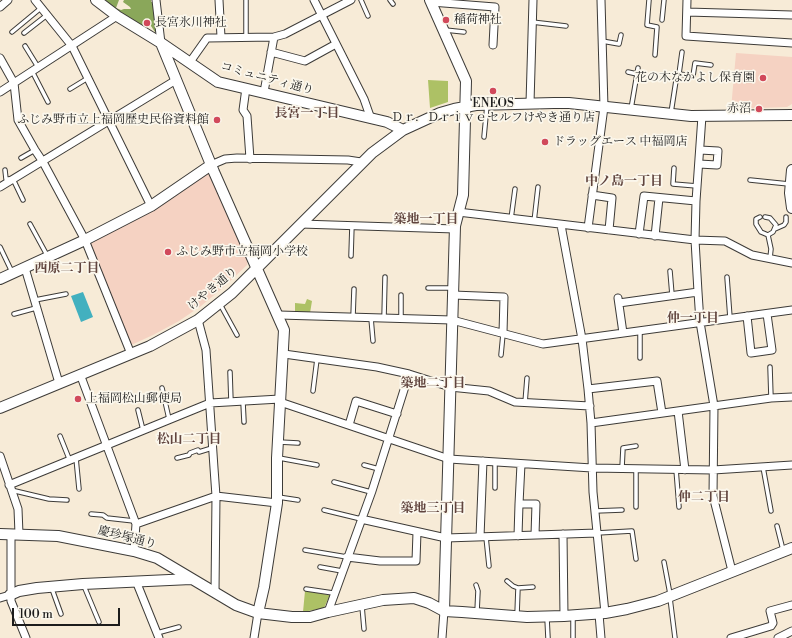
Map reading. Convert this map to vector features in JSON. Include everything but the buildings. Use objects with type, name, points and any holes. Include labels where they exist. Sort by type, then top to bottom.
[{"type":"street","points":[[0,7],[8,0]]},
{"type":"street","points":[[35,0],[72,46],[151,206]]},
{"type":"street","name":"コミュニティ通り","points":[[96,0],[117,16],[161,43],[218,82],[387,122],[403,130]]},
{"type":"street","points":[[156,0],[161,43],[211,165],[256,268],[279,315],[284,330],[284,354],[277,458],[277,500],[264,587],[254,638]]},
{"type":"street","points":[[219,0],[221,37]]},
{"type":"street","points":[[314,0],[364,99],[371,119]]},
{"type":"street","points":[[190,62],[207,38],[274,38],[285,34],[351,0]]},
{"type":"street","points":[[530,103],[532,0]]},
{"type":"street","points":[[588,228],[604,107],[601,0]]},
{"type":"street","points":[[687,0],[686,36],[792,43]]},
{"type":"street","points":[[442,638],[449,459],[455,229],[463,195],[466,81],[430,1],[480,3],[496,7],[493,45]]},
{"type":"street","points":[[687,12],[792,15]]},
{"type":"street","points":[[0,92],[117,16]]},
{"type":"street","points":[[264,92],[274,38]]},
{"type":"street","points":[[271,52],[305,61],[336,44]]},
{"type":"street","points":[[0,58],[14,83],[18,120],[43,162],[85,240],[130,354]]},
{"type":"street","points":[[0,187],[176,80]]},
{"type":"street","points":[[246,88],[243,110],[247,116],[250,159]]},
{"type":"street","name":"けやき通り","points":[[0,408],[166,338],[198,320],[232,293],[361,162],[386,141],[403,130],[440,113],[466,106],[487,104],[569,103],[702,116],[792,115]]},
{"type":"street","points":[[702,116],[695,240],[698,292],[700,322],[714,406],[713,496],[732,571]]},
{"type":"street","points":[[699,164],[717,165],[718,151],[700,150]]},
{"type":"street","points":[[0,279],[85,240],[151,206],[211,165],[224,159],[348,160],[361,162]]},
{"type":"street","points":[[792,170],[790,184],[792,208]]},
{"type":"street","points":[[592,195],[612,198],[609,230]]},
{"type":"street","points":[[639,234],[644,196],[696,201]]},
{"type":"street","points":[[656,236],[659,198]]},
{"type":"street","points":[[458,212],[656,236],[725,241],[752,254],[792,262]]},
{"type":"street","points":[[301,224],[455,229]]},
{"type":"street","points":[[561,225],[582,339],[590,406],[592,468],[602,614],[601,638]]},
{"type":"street","points":[[25,268],[58,383]]},
{"type":"street","points":[[453,292],[504,297],[503,333]]},
{"type":"street","points":[[622,333],[618,301],[698,292]]},
{"type":"street","points":[[279,315],[452,320],[543,344],[792,310]]},
{"type":"street","points":[[747,316],[751,353],[772,350],[767,314]]},
{"type":"street","points":[[198,320],[206,350],[213,448],[216,496],[215,592]]},
{"type":"street","points":[[284,354],[377,367],[409,374],[450,387],[489,391],[515,402],[590,406]]},
{"type":"street","points":[[80,374],[135,523],[134,551]]},
{"type":"street","points":[[328,612],[362,519],[409,374]]},
{"type":"street","points":[[588,388],[657,381],[662,413]]},
{"type":"street","points":[[591,423],[771,398],[792,397]]},
{"type":"street","points":[[10,488],[73,459],[210,403],[231,402],[280,401],[449,459],[592,468],[685,470],[714,470],[792,465]]},
{"type":"street","points":[[349,425],[356,401],[397,414]]},
{"type":"street","points":[[678,411],[685,470]]},
{"type":"street","points":[[0,456],[3,477],[10,488],[18,509],[10,595],[13,607],[26,638]]},
{"type":"street","points":[[483,461],[483,537]]},
{"type":"street","points":[[518,536],[520,464]]},
{"type":"street","points":[[135,523],[216,496],[277,500]]},
{"type":"street","points":[[519,504],[536,504],[535,535]]},
{"type":"street","points":[[362,519],[446,538],[597,534]]},
{"type":"street","points":[[347,557],[380,561],[416,561],[417,532]]},
{"type":"street","name":"慶珍塚通り","points":[[0,534],[58,536],[134,551],[157,558],[236,605],[258,613],[281,616],[310,617],[383,600],[414,598],[429,603],[444,611]]},
{"type":"street","points":[[563,534],[568,616]]},
{"type":"street","points":[[444,611],[547,617],[602,614],[627,609],[670,597],[732,571],[788,550]]},
{"type":"street","points":[[0,598],[27,589],[83,584],[191,579]]},
{"type":"street","points":[[136,581],[158,635]]},
{"type":"street","points":[[731,638],[771,626],[773,623],[770,611],[792,604]]},
{"type":"street","points":[[778,638],[792,631]]},
{"type":"lane","points":[[246,0],[246,37]]},
{"type":"lane","points":[[361,0],[368,16]]},
{"type":"lane","points":[[390,0],[393,4]]},
{"type":"lane","points":[[649,0],[647,25],[657,27],[655,55]]},
{"type":"lane","points":[[662,20],[664,0]]},
{"type":"lane","points":[[12,32],[41,8]]},
{"type":"lane","points":[[24,33],[47,15]]},
{"type":"lane","points":[[532,22],[566,26]]},
{"type":"lane","points":[[443,30],[464,32]]},
{"type":"lane","points":[[602,41],[619,44],[621,35]]},
{"type":"lane","points":[[25,46],[48,102]]},
{"type":"lane","points":[[671,114],[676,74],[679,74],[682,52]]},
{"type":"lane","points":[[679,74],[693,76],[695,63],[711,65]]},
{"type":"lane","points":[[631,110],[638,68]]},
{"type":"lane","points":[[628,72],[637,74]]},
{"type":"lane","points":[[70,89],[88,78]]},
{"type":"lane","points":[[484,137],[487,104]]},
{"type":"lane","points":[[21,158],[35,150]]},
{"type":"lane","points":[[674,168],[673,184],[698,186]]},
{"type":"lane","points":[[5,170],[6,179],[12,179],[23,200]]},
{"type":"lane","points":[[750,180],[790,184]]},
{"type":"lane","points":[[534,222],[538,187]]},
{"type":"lane","points":[[510,219],[515,189]]},
{"type":"lane","points":[[760,217],[756,219],[756,224],[761,232],[768,235]]},
{"type":"lane","points":[[765,217],[770,218],[773,221],[776,225],[775,229]]},
{"type":"lane","points":[[768,235],[775,229],[784,225],[786,222],[786,217]]},
{"type":"lane","points":[[30,224],[48,257]]},
{"type":"lane","points":[[351,256],[352,225]]},
{"type":"lane","points":[[768,235],[771,249],[770,258]]},
{"type":"lane","points":[[0,247],[13,273]]},
{"type":"lane","points":[[670,271],[672,295]]},
{"type":"lane","points":[[384,318],[385,276]]},
{"type":"lane","points":[[727,277],[730,318]]},
{"type":"lane","points":[[353,317],[354,288]]},
{"type":"lane","points":[[428,288],[453,292]]},
{"type":"lane","points":[[34,300],[66,294]]},
{"type":"lane","points":[[401,295],[401,318]]},
{"type":"lane","points":[[220,304],[237,335]]},
{"type":"lane","points":[[14,314],[36,308]]},
{"type":"lane","points":[[371,317],[372,341]]},
{"type":"lane","points":[[640,331],[640,358]]},
{"type":"lane","points":[[501,355],[503,333]]},
{"type":"lane","points":[[312,391],[317,359]]},
{"type":"lane","points":[[770,367],[771,398]]},
{"type":"lane","points":[[230,372],[231,402]]},
{"type":"lane","points":[[525,403],[527,378]]},
{"type":"lane","points":[[162,388],[169,419]]},
{"type":"lane","points":[[243,402],[244,422]]},
{"type":"lane","points":[[138,410],[143,430]]},
{"type":"lane","points":[[60,436],[73,459],[79,489]]},
{"type":"lane","points":[[278,442],[298,443]]},
{"type":"lane","points":[[622,468],[623,448],[636,446]]},
{"type":"lane","points":[[177,458],[189,455],[190,453],[198,450],[200,452],[213,448]]},
{"type":"lane","points":[[277,458],[317,465]]},
{"type":"lane","points":[[495,462],[495,488]]},
{"type":"lane","points":[[364,465],[379,469]]},
{"type":"lane","points":[[763,467],[771,511]]},
{"type":"lane","points":[[636,469],[636,507]]},
{"type":"lane","points":[[676,469],[679,507]]},
{"type":"lane","points":[[334,482],[371,492]]},
{"type":"lane","points":[[10,488],[49,499],[67,500]]},
{"type":"lane","points":[[277,500],[298,500]]},
{"type":"lane","points":[[324,510],[362,519]]},
{"type":"lane","points":[[595,512],[622,510]]},
{"type":"lane","points":[[91,514],[103,515],[107,518],[135,523]]},
{"type":"lane","points":[[777,526],[788,550]]},
{"type":"lane","points":[[597,534],[632,531],[636,559]]},
{"type":"lane","points":[[483,537],[488,566]]},
{"type":"lane","points":[[305,550],[347,557]]},
{"type":"lane","points":[[664,562],[675,638]]},
{"type":"lane","points":[[320,568],[342,571]]},
{"type":"lane","points":[[507,581],[518,588],[533,587]]},
{"type":"lane","points":[[83,584],[99,622]]},
{"type":"lane","points":[[476,585],[478,591],[477,613]]},
{"type":"lane","points":[[52,587],[53,594],[61,614]]},
{"type":"lane","points":[[517,616],[518,588]]},
{"type":"lane","points":[[306,589],[334,593]]},
{"type":"lane","points":[[362,604],[364,628]]},
{"type":"lane","points":[[568,616],[574,638]]},
{"type":"lane","points":[[547,617],[548,638]]},
{"type":"lane","points":[[158,635],[178,627]]},
{"type":"shaded area","name":"花の木なかよし保育園","points":[[736,53],[792,57],[792,104],[787,107],[731,109]]},
{"type":"shaded area","name":"ふじみ野市立福岡小学校","points":[[206,174],[210,174],[248,261],[247,265],[201,306],[179,321],[129,346],[89,244],[90,241],[153,211]]},
{"type":"green space","name":"長宮氷川神社","points":[[104,0],[119,0],[116,8],[121,10],[131,9],[123,2],[124,0],[151,0],[151,2],[154,2],[158,33],[155,32],[149,23],[147,24],[148,29],[104,3]]},
{"type":"green space","points":[[428,80],[448,81],[448,102],[430,108]]},
{"type":"green space","points":[[307,299],[312,301],[310,313],[295,313],[295,303],[305,304]]},
{"type":"green space","points":[[305,591],[330,595],[324,608],[303,612]]},
{"type":"water","points":[[83,292],[93,317],[81,322],[71,296]]},
{"type":"place","name":"稲荷神社","points":[[446,20]]},
{"type":"place","name":"長宮氷川神社","points":[[147,23]]},
{"type":"place","name":"花の木なかよし保育園","points":[[763,78]]},
{"type":"place","name":"ENEOS Ｄｒ．Ｄｒｉｖｅセルフけやき通り店","points":[[493,91]]},
{"type":"place","name":"赤沼","points":[[759,109]]},
{"type":"place","name":"ふじみ野市立上福岡歴史民俗資料館","points":[[217,120]]},
{"type":"place","name":"ドラッグエース 中福岡店","points":[[545,142]]},
{"type":"place","name":"ふじみ野市立福岡小学校","points":[[168,252]]},
{"type":"place","name":"上福岡松山郵便局","points":[[78,399]]},
{"type":"district","name":"長宮一丁目","points":[[307,114]]},
{"type":"district","name":"中ノ島一丁目","points":[[624,182]]},
{"type":"district","name":"築地一丁目","points":[[426,220]]},
{"type":"district","name":"西原二丁目","points":[[67,269]]},
{"type":"district","name":"仲一丁目","points":[[693,319]]},
{"type":"district","name":"築地二丁目","points":[[433,384]]},
{"type":"district","name":"松山二丁目","points":[[189,440]]},
{"type":"district","name":"仲二丁目","points":[[704,498]]},
{"type":"district","name":"築地三丁目","points":[[433,509]]}]
